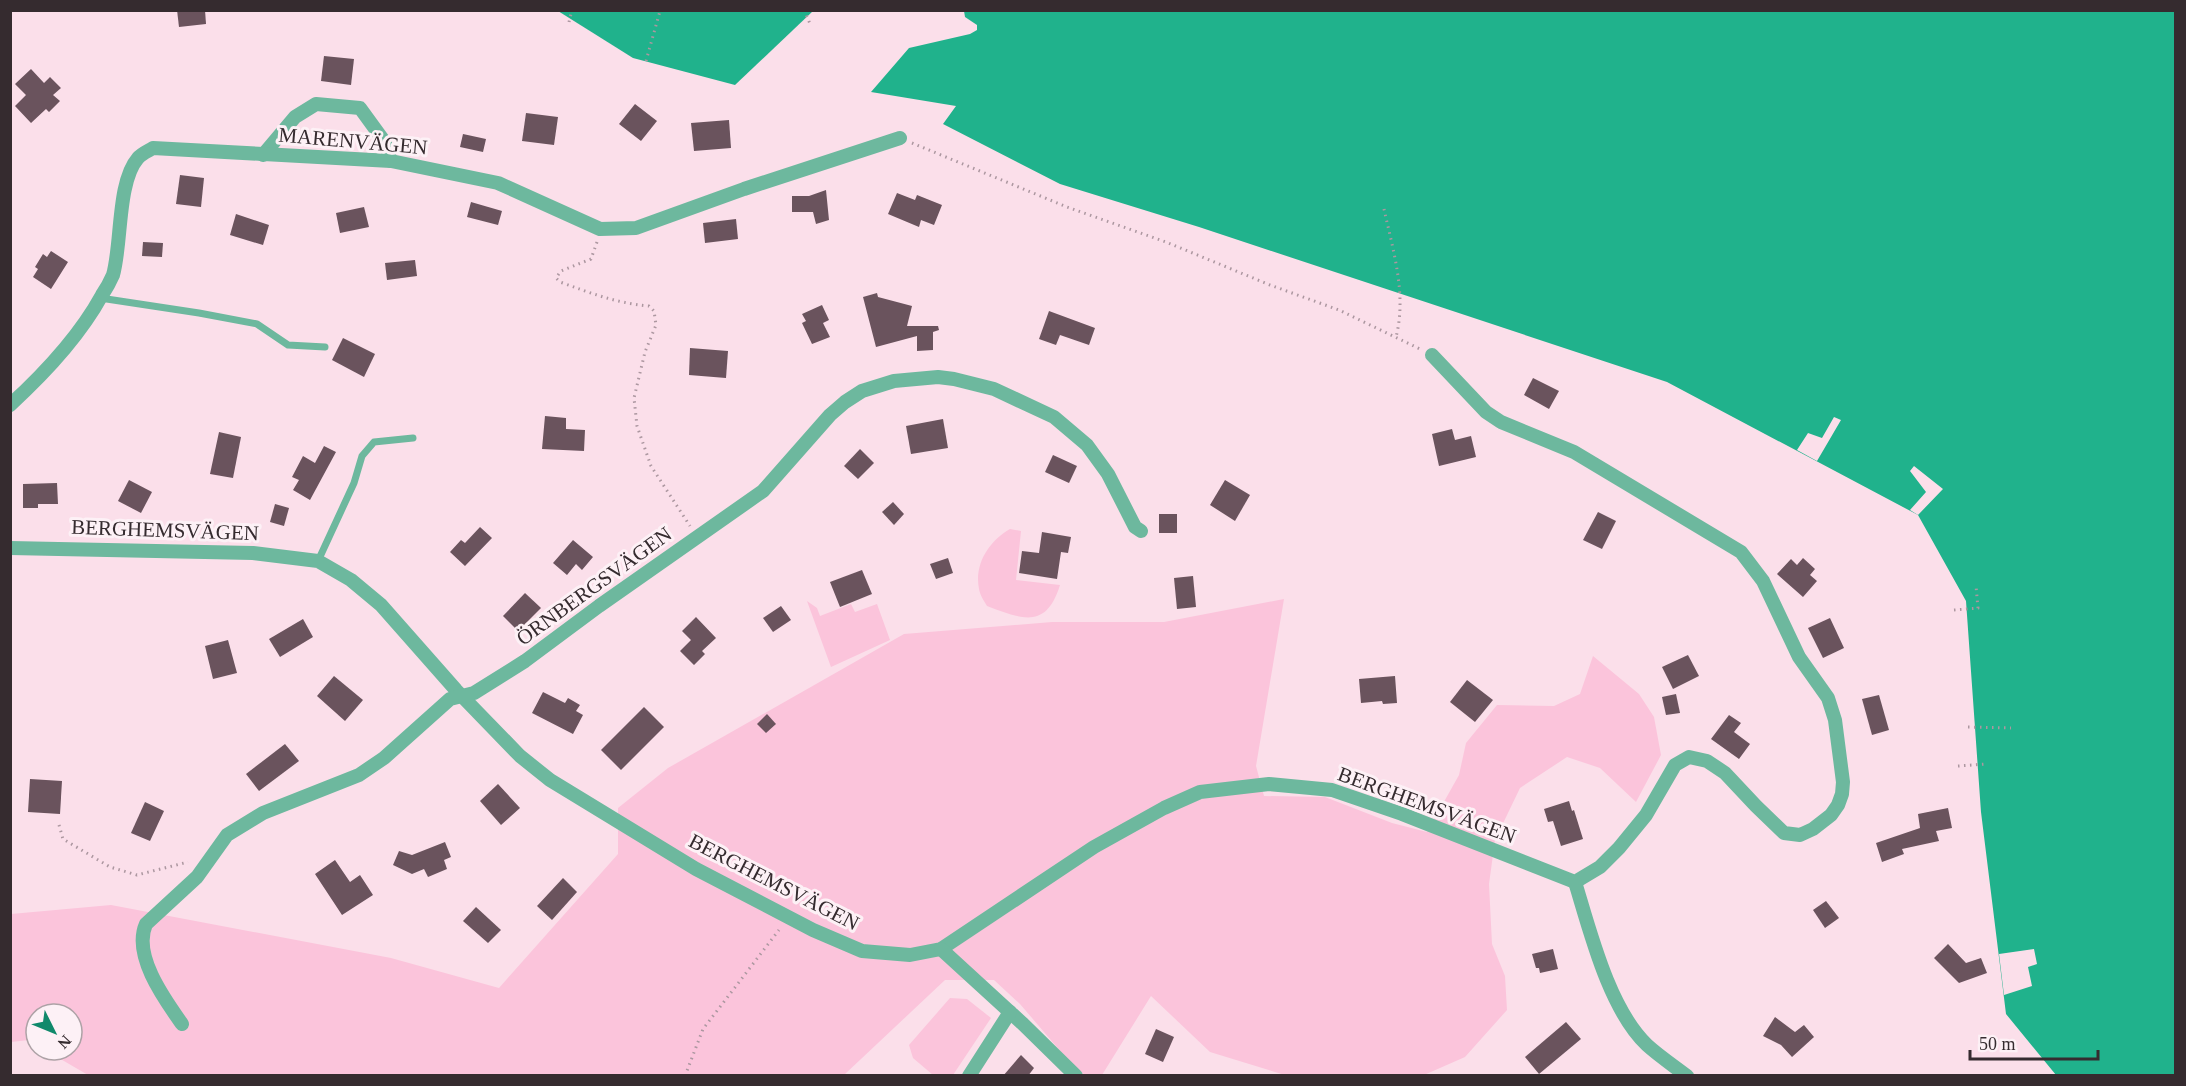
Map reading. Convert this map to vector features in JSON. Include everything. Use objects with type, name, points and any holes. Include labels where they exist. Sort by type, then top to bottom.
[{"type":"street","points":[[263,155],[295,117],[316,104],[360,108],[384,141],[392,161]]},
{"type":"street","name":"MARENVÄGEN","points":[[10,405],[62,351],[87,320],[100,298],[112,276],[131,169],[139,157],[153,148],[392,161],[498,183],[590,226],[621,230],[636,228],[744,189],[900,138]]},
{"type":"street","points":[[1432,355],[1486,412],[1501,422],[1574,452],[1741,552],[1764,581],[1799,657],[1828,698],[1835,720],[1842,772],[1842,794],[1832,815],[1818,826],[1800,835],[1784,833],[1725,772],[1707,760],[1689,757],[1675,765],[1646,815],[1619,848],[1595,871],[1575,882],[1600,963],[1625,1018],[1646,1045],[1687,1076]]},
{"type":"street","name":"ÖRNBERGSVÄGEN","points":[[182,1024],[161,994],[143,947],[142,932],[146,924],[196,877],[227,835],[263,813],[358,775],[374,765],[450,699],[474,693],[525,661],[763,491],[830,415],[862,391],[894,381],[938,377],[972,382],[994,389],[1054,417],[1087,444],[1108,474],[1136,527],[1141,531]]},
{"type":"street","name":"BERGHEMSVÄGEN","points":[[10,548],[253,553],[318,561],[351,580],[381,605],[520,756],[550,780],[696,869],[813,930],[862,951],[910,955],[941,949],[1094,847],[1164,808],[1200,792],[1269,784],[1332,790],[1402,814],[1575,882]]},
{"type":"street","points":[[941,949],[1076,1076]]},
{"type":"street","points":[[969,1076],[1010,1012]]},
{"type":"lane","points":[[100,298],[257,324],[288,345],[325,347]]},
{"type":"lane","points":[[318,561],[354,483],[362,456],[374,442],[413,438]]},
{"type":"path","points":[[569,22],[572,10]]},
{"type":"path","points":[[804,10],[811,26]]},
{"type":"path","points":[[646,61],[660,11]]},
{"type":"path","points":[[900,138],[1067,207],[1166,242],[1270,285],[1338,309],[1432,355]]},
{"type":"path","points":[[1384,209],[1399,282],[1400,323],[1396,338]]},
{"type":"path","points":[[594,254],[591,259],[561,272],[556,278],[560,282],[602,298],[633,306],[649,306],[654,311],[656,325],[645,352],[634,398],[637,426],[651,466],[698,538]]},
{"type":"path","points":[[1954,610],[1978,608],[1976,586]]},
{"type":"path","points":[[1968,727],[2011,728]]},
{"type":"path","points":[[1958,766],[1986,764]]},
{"type":"path","points":[[59,825],[63,839],[110,867],[137,875],[169,868],[213,853]]},
{"type":"path","points":[[685,1076],[703,1029],[790,917]]},
{"type":"shaded area","points":[[558,11],[813,11],[735,85],[633,58]]},
{"type":"shaded area","points":[[964,11],[2175,11],[2175,1075],[2056,1075],[2006,1014],[1981,812],[1966,601],[1918,515],[1667,382],[1199,227],[1060,184],[943,124],[956,106],[871,92],[909,48],[970,34],[977,30],[977,25],[965,17]]},
{"type":"shaded area","points":[[1010,529],[1021,531],[1016,580],[1060,585],[1048,609],[1040,615],[1022,617],[1000,611],[987,606],[980,593],[978,580],[981,562],[996,540]]},
{"type":"shaded area","points":[[1284,599],[1256,766],[1264,796],[1325,797],[1392,823],[1427,832],[1459,775],[1466,743],[1497,705],[1554,706],[1580,694],[1593,656],[1639,694],[1654,717],[1661,755],[1636,802],[1600,768],[1567,757],[1520,788],[1495,840],[1489,884],[1492,944],[1505,976],[1507,1010],[1465,1057],[1424,1075],[1285,1075],[1210,1052],[1151,996],[1102,1075],[1085,1075],[1074,1067],[1020,1004],[994,980],[945,980],[844,1075],[88,1075],[66,1062],[84,1062],[84,1002],[24,1002],[24,1041],[11,1042],[11,914],[111,905],[391,958],[499,988],[618,854],[618,808],[668,768],[904,634],[1052,622],[1164,622]]},
{"type":"shaded area","points":[[807,601],[817,608],[820,616],[851,604],[855,612],[877,604],[890,640],[831,667]]},
{"type":"shaded area","points":[[950,998],[967,999],[991,1018],[953,1075],[933,1075],[913,1058],[909,1045]]},
{"type":"pier","points":[[1834,417],[1841,420],[1817,461],[1797,450],[1808,433],[1822,438]]},
{"type":"pier","points":[[1914,466],[1943,489],[1918,515],[1910,510],[1926,492],[1910,471]]},
{"type":"pier","points":[[2034,949],[2037,964],[2028,967],[2032,986],[2004,995],[1999,954]]},
{"type":"building","points":[[177,10],[205,10],[206,24],[179,27]]},
{"type":"building","points":[[324,56],[354,59],[351,85],[321,81]]},
{"type":"building","points":[[31,69],[44,83],[50,77],[61,88],[53,95],[60,101],[49,112],[46,109],[31,123],[15,106],[26,95],[15,84]]},
{"type":"building","points":[[635,104],[657,121],[641,141],[619,124]]},
{"type":"building","points":[[526,113],[558,117],[554,145],[522,141]]},
{"type":"building","points":[[729,120],[731,148],[694,151],[691,123]]},
{"type":"building","points":[[463,134],[486,139],[483,152],[460,147]]},
{"type":"building","points":[[180,175],[204,178],[201,207],[176,204]]},
{"type":"building","points":[[826,190],[829,220],[816,224],[813,212],[792,212],[792,196],[809,196]]},
{"type":"building","points":[[897,193],[915,200],[917,195],[942,205],[934,225],[921,220],[919,227],[888,214]]},
{"type":"building","points":[[471,202],[502,211],[498,225],[467,217]]},
{"type":"building","points":[[364,207],[369,227],[340,233],[336,213]]},
{"type":"building","points":[[236,214],[269,225],[263,245],[230,235]]},
{"type":"building","points":[[736,219],[738,239],[705,243],[703,223]]},
{"type":"building","points":[[143,242],[163,243],[162,257],[142,256]]},
{"type":"building","points":[[51,251],[68,262],[51,289],[33,277],[38,269],[35,267],[43,254],[47,257]]},
{"type":"building","points":[[415,260],[417,276],[387,280],[385,263]]},
{"type":"building","points":[[877,293],[878,297],[912,306],[907,326],[938,326],[939,330],[933,332],[933,350],[917,351],[917,336],[876,347],[863,297]]},
{"type":"building","points":[[822,305],[829,320],[823,323],[830,337],[812,344],[802,323],[806,321],[802,314]]},
{"type":"building","points":[[1049,311],[1095,328],[1089,345],[1060,335],[1056,345],[1039,339]]},
{"type":"building","points":[[343,338],[375,354],[364,377],[332,360]]},
{"type":"building","points":[[690,348],[728,351],[726,378],[689,375]]},
{"type":"building","points":[[1533,378],[1559,391],[1549,409],[1524,395]]},
{"type":"building","points":[[545,416],[566,418],[566,429],[585,430],[584,451],[542,449]]},
{"type":"building","points":[[943,419],[948,448],[911,454],[906,426]]},
{"type":"building","points":[[1452,429],[1455,440],[1471,436],[1476,457],[1439,466],[1432,434]]},
{"type":"building","points":[[219,432],[241,437],[233,478],[210,474]]},
{"type":"building","points":[[324,446],[336,452],[310,500],[293,490],[299,480],[292,477],[303,456],[315,463]]},
{"type":"building","points":[[860,449],[874,463],[858,479],[844,466]]},
{"type":"building","points":[[1053,455],[1077,466],[1069,483],[1045,472]]},
{"type":"building","points":[[129,480],[152,492],[141,513],[118,501]]},
{"type":"building","points":[[1225,480],[1250,495],[1235,521],[1210,505]]},
{"type":"building","points":[[57,483],[58,504],[38,504],[38,508],[23,508],[23,484]]},
{"type":"building","points":[[893,502],[904,514],[894,525],[882,512]]},
{"type":"building","points":[[275,504],[289,508],[284,526],[270,522]]},
{"type":"building","points":[[1598,512],[1616,521],[1602,549],[1583,540]]},
{"type":"building","points":[[1159,514],[1177,514],[1177,533],[1159,533]]},
{"type":"building","points":[[480,527],[492,538],[465,566],[450,552],[461,540],[465,543]]},
{"type":"building","points":[[1042,532],[1071,537],[1068,553],[1061,552],[1057,579],[1019,573],[1022,551],[1039,553]]},
{"type":"building","points":[[573,540],[593,557],[582,570],[576,564],[567,575],[553,563]]},
{"type":"building","points":[[948,558],[953,573],[936,579],[930,564]]},
{"type":"building","points":[[1803,558],[1815,569],[1810,575],[1817,581],[1803,597],[1777,574],[1791,559],[1797,565]]},
{"type":"building","points":[[862,570],[872,594],[840,607],[830,582]]},
{"type":"building","points":[[1193,576],[1196,607],[1177,609],[1174,578]]},
{"type":"building","points":[[525,593],[541,608],[518,631],[503,616]]},
{"type":"building","points":[[781,606],[791,620],[773,632],[763,618]]},
{"type":"building","points":[[696,617],[716,638],[702,651],[705,654],[694,665],[680,651],[691,640],[682,631]]},
{"type":"building","points":[[1830,618],[1844,648],[1823,658],[1808,628]]},
{"type":"building","points":[[303,619],[313,637],[280,657],[269,639]]},
{"type":"building","points":[[228,640],[237,673],[213,679],[205,646]]},
{"type":"building","points":[[1688,655],[1699,676],[1673,689],[1662,667]]},
{"type":"building","points":[[334,676],[363,700],[345,721],[317,696]]},
{"type":"building","points":[[1395,676],[1397,703],[1383,704],[1382,701],[1361,703],[1359,679]]},
{"type":"building","points":[[1467,680],[1493,700],[1475,722],[1450,702]]},
{"type":"building","points":[[543,692],[565,703],[568,698],[580,705],[576,711],[583,715],[573,734],[532,713]]},
{"type":"building","points":[[1676,694],[1680,713],[1666,715],[1662,697]]},
{"type":"building","points":[[1879,695],[1889,730],[1872,735],[1862,699]]},
{"type":"building","points":[[644,707],[664,727],[621,770],[601,750]]},
{"type":"building","points":[[767,714],[776,724],[766,733],[757,724]]},
{"type":"building","points":[[1729,715],[1741,723],[1734,732],[1750,744],[1739,759],[1711,739]]},
{"type":"building","points":[[285,744],[299,761],[259,791],[246,774]]},
{"type":"building","points":[[30,779],[62,781],[60,814],[28,812]]},
{"type":"building","points":[[498,784],[520,808],[501,825],[480,801]]},
{"type":"building","points":[[1569,801],[1583,839],[1561,846],[1553,821],[1548,822],[1544,809]]},
{"type":"building","points":[[145,802],[164,811],[150,841],[131,833]]},
{"type":"building","points":[[1948,808],[1952,828],[1936,831],[1939,841],[1902,849],[1904,854],[1882,862],[1876,843],[1920,828],[1918,814]]},
{"type":"building","points":[[445,842],[451,857],[444,860],[447,869],[428,877],[424,869],[412,874],[393,865],[399,851],[412,855]]},
{"type":"building","points":[[335,860],[350,882],[360,875],[373,895],[342,915],[315,874]]},
{"type":"building","points":[[563,878],[577,892],[552,920],[537,906]]},
{"type":"building","points":[[1826,901],[1839,918],[1825,928],[1813,910]]},
{"type":"building","points":[[476,907],[501,930],[488,943],[463,921]]},
{"type":"building","points":[[1948,944],[1966,963],[1981,958],[1987,973],[1959,983],[1934,958]]},
{"type":"building","points":[[1553,949],[1558,969],[1540,973],[1532,954]]},
{"type":"building","points":[[1775,1017],[1795,1032],[1804,1025],[1814,1037],[1792,1057],[1781,1045],[1763,1036]]},
{"type":"building","points":[[1566,1022],[1581,1039],[1539,1074],[1525,1057]]},
{"type":"building","points":[[1156,1029],[1174,1037],[1163,1062],[1145,1054]]},
{"type":"building","points":[[1021,1055],[1034,1068],[1028,1076],[1003,1076]]}]
